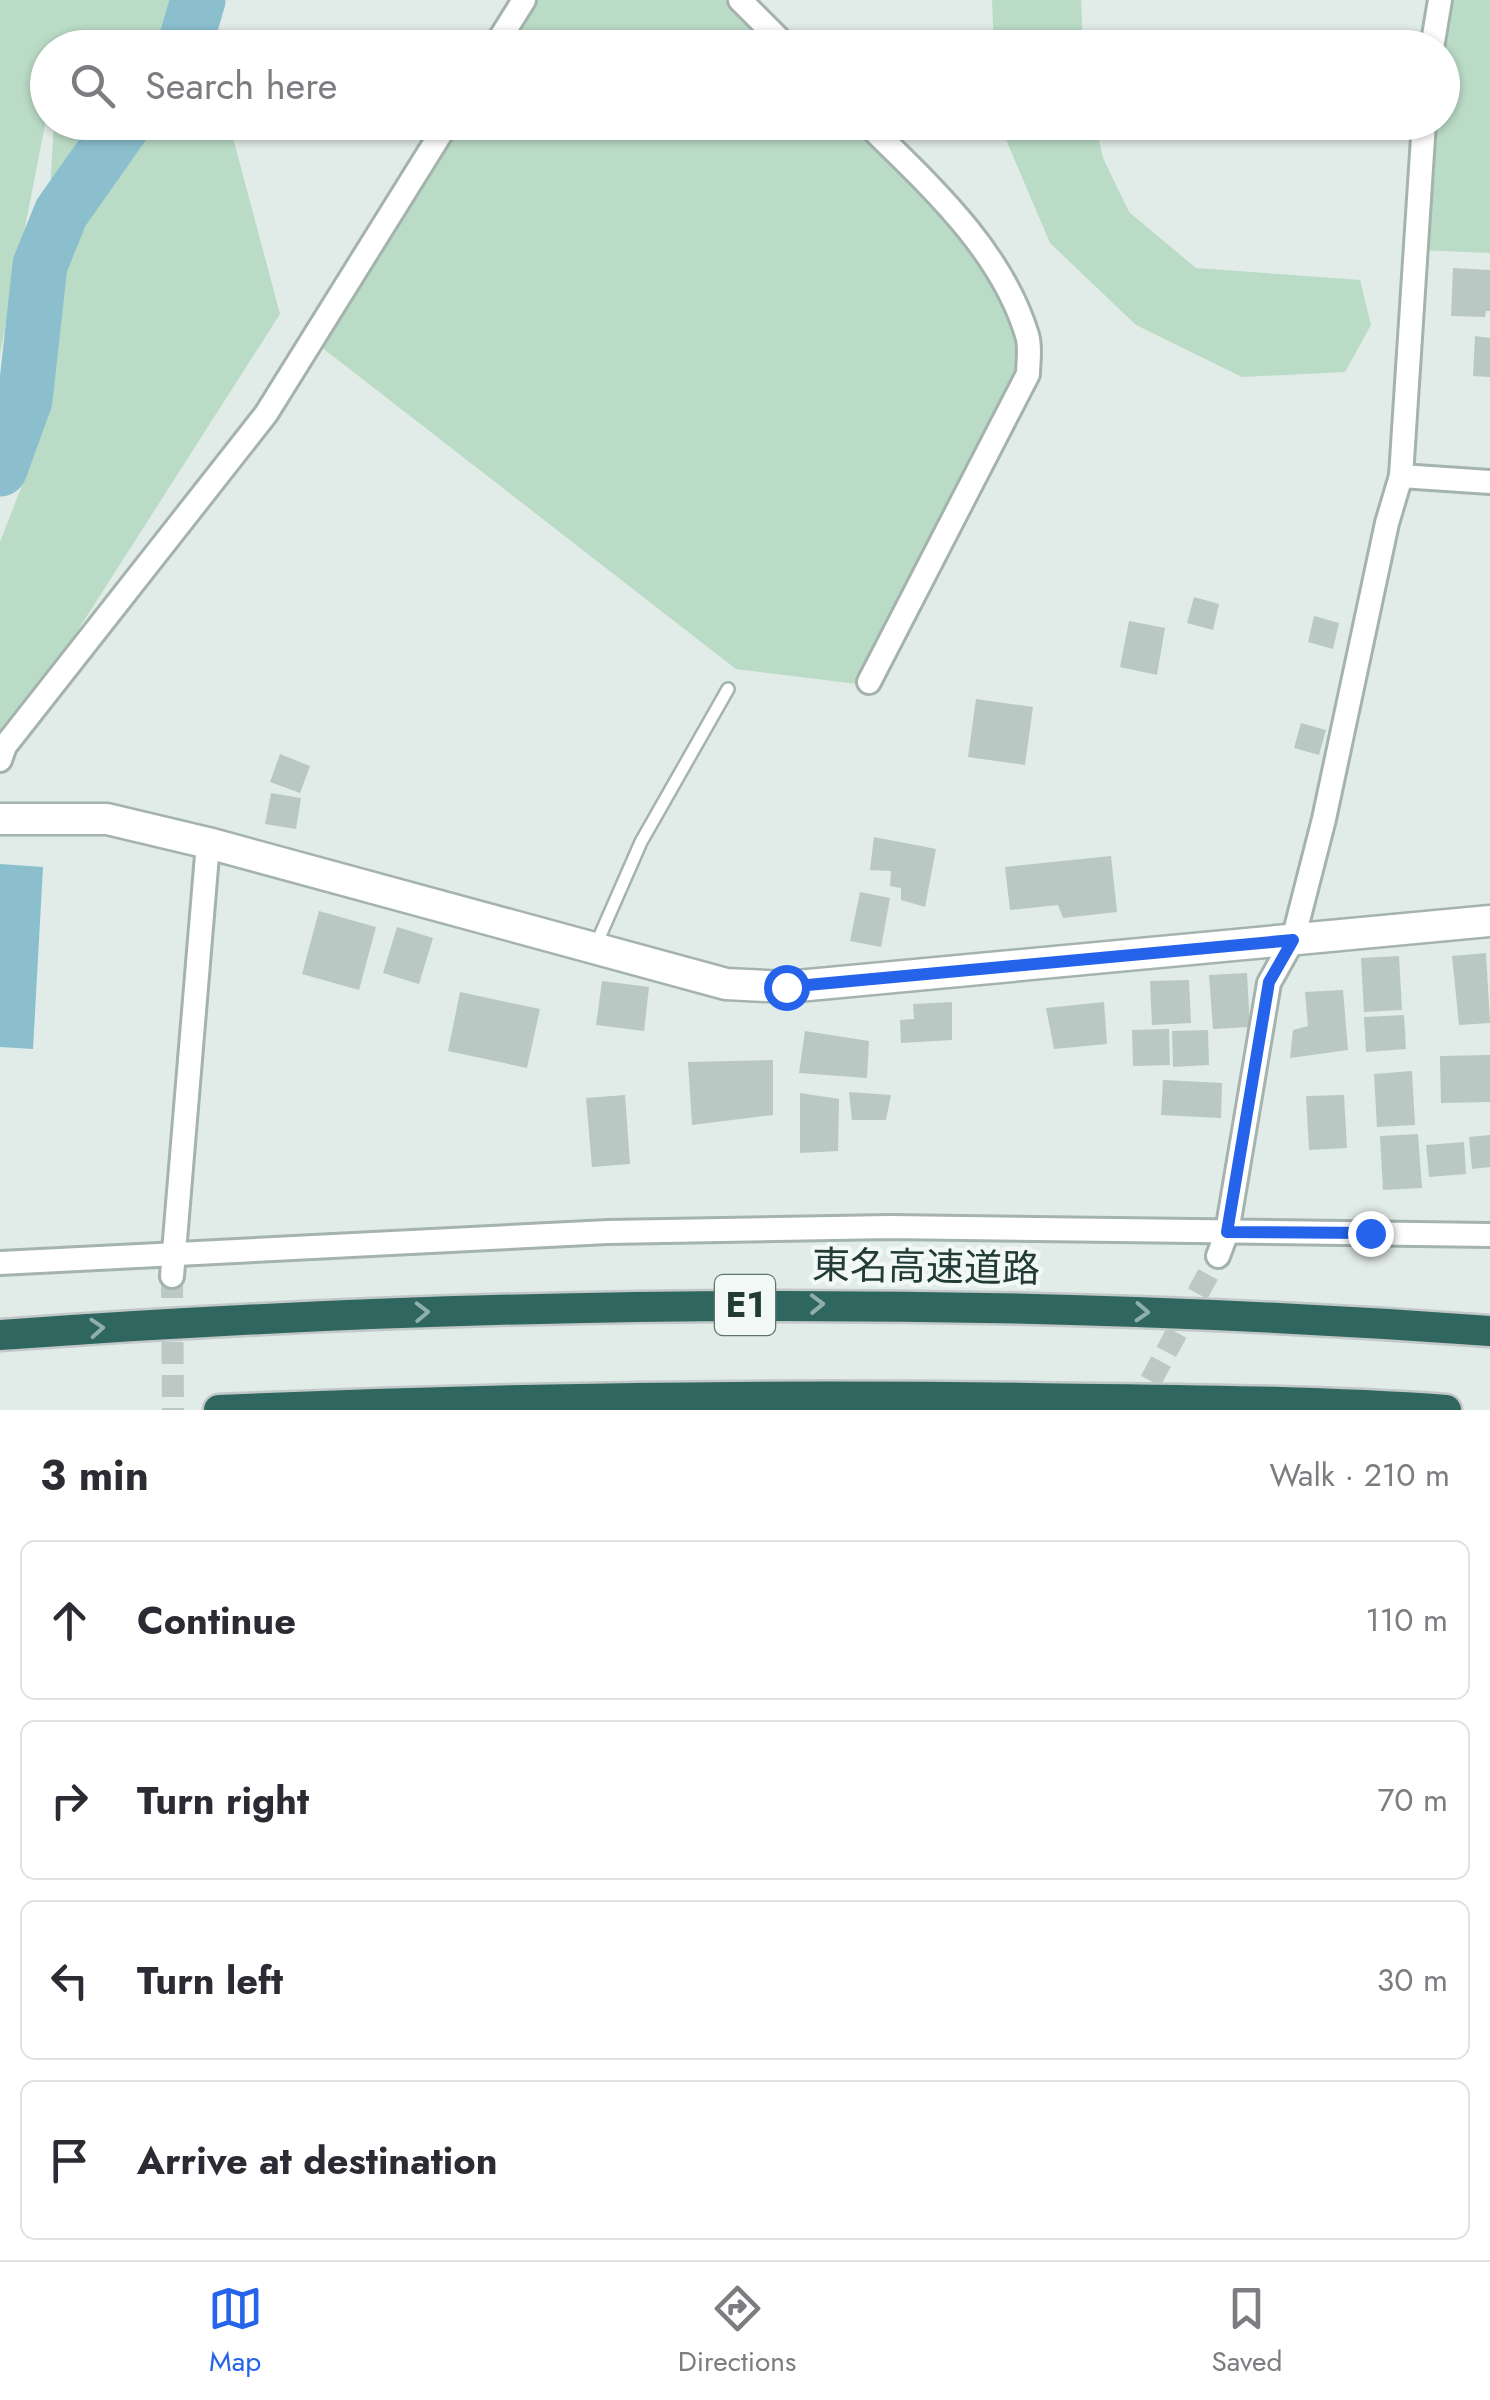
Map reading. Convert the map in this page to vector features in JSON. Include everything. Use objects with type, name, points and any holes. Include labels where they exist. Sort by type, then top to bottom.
[{"type":"highway","name":"東名高速道路","points":[[0,1334],[291,1316],[832,1304],[1114,1311],[1490,1331]]},
{"type":"highway","points":[[219,1410],[546,1397],[822,1395],[1446,1410]]},
{"type":"street","points":[[505,30],[524,0]]},
{"type":"street","points":[[740,0],[770,30]]},
{"type":"street","points":[[1435,30],[1440,0]]},
{"type":"street","points":[[0,760],[5,746],[266,414],[437,140]]},
{"type":"street","points":[[870,682],[1028,374],[1028,339],[1004,282],[964,224],[882,140]]},
{"type":"street","points":[[1218,1256],[1227,1232],[1269,982],[1293,940],[1401,476],[1423,140]]},
{"type":"street","points":[[1401,476],[1490,482]]},
{"type":"street","points":[[0,819],[107,819],[726,984],[786,987],[1490,920]]},
{"type":"street","points":[[173,1264],[208,843]]},
{"type":"street","points":[[0,1263],[173,1264],[627,1231],[890,1226],[1490,1236]]},
{"type":"lane","points":[[595,947],[640,842],[728,689]]},
{"type":"green space","points":[[0,0],[196,0],[204,30],[30,30],[30,140],[42,140],[0,354]]},
{"type":"green space","points":[[530,0],[733,0],[764,30],[511,30]]},
{"type":"green space","points":[[992,0],[1081,0],[1082,30],[993,30]]},
{"type":"green space","points":[[1447,0],[1490,0],[1490,253],[1416,250],[1430,140],[1460,140],[1460,30],[1444,30]]},
{"type":"green space","points":[[53,140],[234,140],[280,314],[0,752],[0,542],[35,452]]},
{"type":"green space","points":[[442,140],[880,140],[992,248],[1028,353],[857,684],[736,669],[316,343]]},
{"type":"green space","points":[[1006,140],[1099,140],[1103,158],[1129,212],[1196,268],[1360,280],[1371,325],[1345,372],[1242,377],[1136,325],[1050,243]]},
{"type":"water","points":[[0,864],[43,867],[33,1049],[0,1047]]},
{"type":"building","points":[[1453,268],[1490,270],[1490,311],[1486,311],[1485,317],[1451,316]]},
{"type":"building","points":[[1475,336],[1490,338],[1490,377],[1473,376]]},
{"type":"building","points":[[1194,597],[1219,604],[1213,630],[1187,623]]},
{"type":"building","points":[[1314,616],[1339,623],[1333,649],[1308,642]]},
{"type":"building","points":[[1129,621],[1165,628],[1157,675],[1120,667]]},
{"type":"building","points":[[976,699],[1033,707],[1025,765],[968,757]]},
{"type":"building","points":[[1301,723],[1326,730],[1319,755],[1294,748]]},
{"type":"building","points":[[280,754],[310,766],[300,793],[270,782]]},
{"type":"building","points":[[271,793],[301,798],[296,829],[265,824]]},
{"type":"building","points":[[874,837],[936,849],[925,907],[901,900],[901,888],[890,886],[891,871],[870,870]]},
{"type":"building","points":[[1111,856],[1117,912],[1063,918],[1058,905],[1010,910],[1005,867]]},
{"type":"building","points":[[860,892],[890,898],[881,947],[850,941]]},
{"type":"building","points":[[319,911],[376,927],[359,990],[302,974]]},
{"type":"building","points":[[397,927],[433,938],[419,984],[383,973]]},
{"type":"building","points":[[1486,953],[1490,1023],[1459,1025],[1452,956]]},
{"type":"building","points":[[1399,956],[1402,1010],[1364,1012],[1361,958]]},
{"type":"building","points":[[1247,973],[1250,1027],[1213,1029],[1209,975]]},
{"type":"building","points":[[1189,980],[1191,1023],[1152,1025],[1150,981]]},
{"type":"building","points":[[602,981],[649,987],[644,1031],[596,1025]]},
{"type":"building","points":[[1343,990],[1348,1050],[1290,1058],[1293,1030],[1308,1026],[1305,992]]},
{"type":"building","points":[[460,992],[540,1009],[527,1068],[448,1051]]},
{"type":"building","points":[[952,1002],[952,1040],[901,1043],[900,1020],[914,1019],[913,1004]]},
{"type":"building","points":[[1104,1002],[1107,1044],[1054,1049],[1046,1008]]},
{"type":"building","points":[[1404,1015],[1406,1049],[1366,1052],[1364,1017]]},
{"type":"building","points":[[1169,1029],[1170,1065],[1133,1066],[1132,1030]]},
{"type":"building","points":[[1208,1030],[1209,1065],[1173,1067],[1172,1031]]},
{"type":"building","points":[[805,1031],[869,1041],[867,1078],[799,1073]]},
{"type":"building","points":[[1490,1055],[1490,1102],[1441,1103],[1440,1056]]},
{"type":"building","points":[[773,1060],[773,1115],[692,1125],[688,1062]]},
{"type":"building","points":[[1412,1071],[1415,1125],[1377,1127],[1374,1074]]},
{"type":"building","points":[[1163,1080],[1222,1083],[1221,1118],[1161,1115]]},
{"type":"building","points":[[849,1092],[891,1095],[886,1120],[852,1120]]},
{"type":"building","points":[[800,1093],[839,1099],[838,1151],[800,1153]]},
{"type":"building","points":[[625,1095],[630,1164],[592,1167],[586,1098]]},
{"type":"building","points":[[1344,1095],[1347,1148],[1309,1150],[1306,1096]]},
{"type":"building","points":[[1418,1134],[1422,1188],[1383,1190],[1380,1136]]},
{"type":"building","points":[[1490,1135],[1490,1167],[1472,1169],[1469,1137]]},
{"type":"building","points":[[1464,1142],[1466,1174],[1429,1177],[1426,1145]]},
{"type":"waterway","points":[[189,30],[198,0]]},
{"type":"waterway","points":[[0,469],[25,400],[40,265],[61,213],[112,140]]},
{"type":"tunnel","points":[[1135,1410],[1218,1256]]},
{"type":"tunnel","points":[[172,1276],[173,1410]]},
{"type":"route","points":[[786,987],[1293,940],[1269,982],[1227,1232],[1370,1233]]}]
